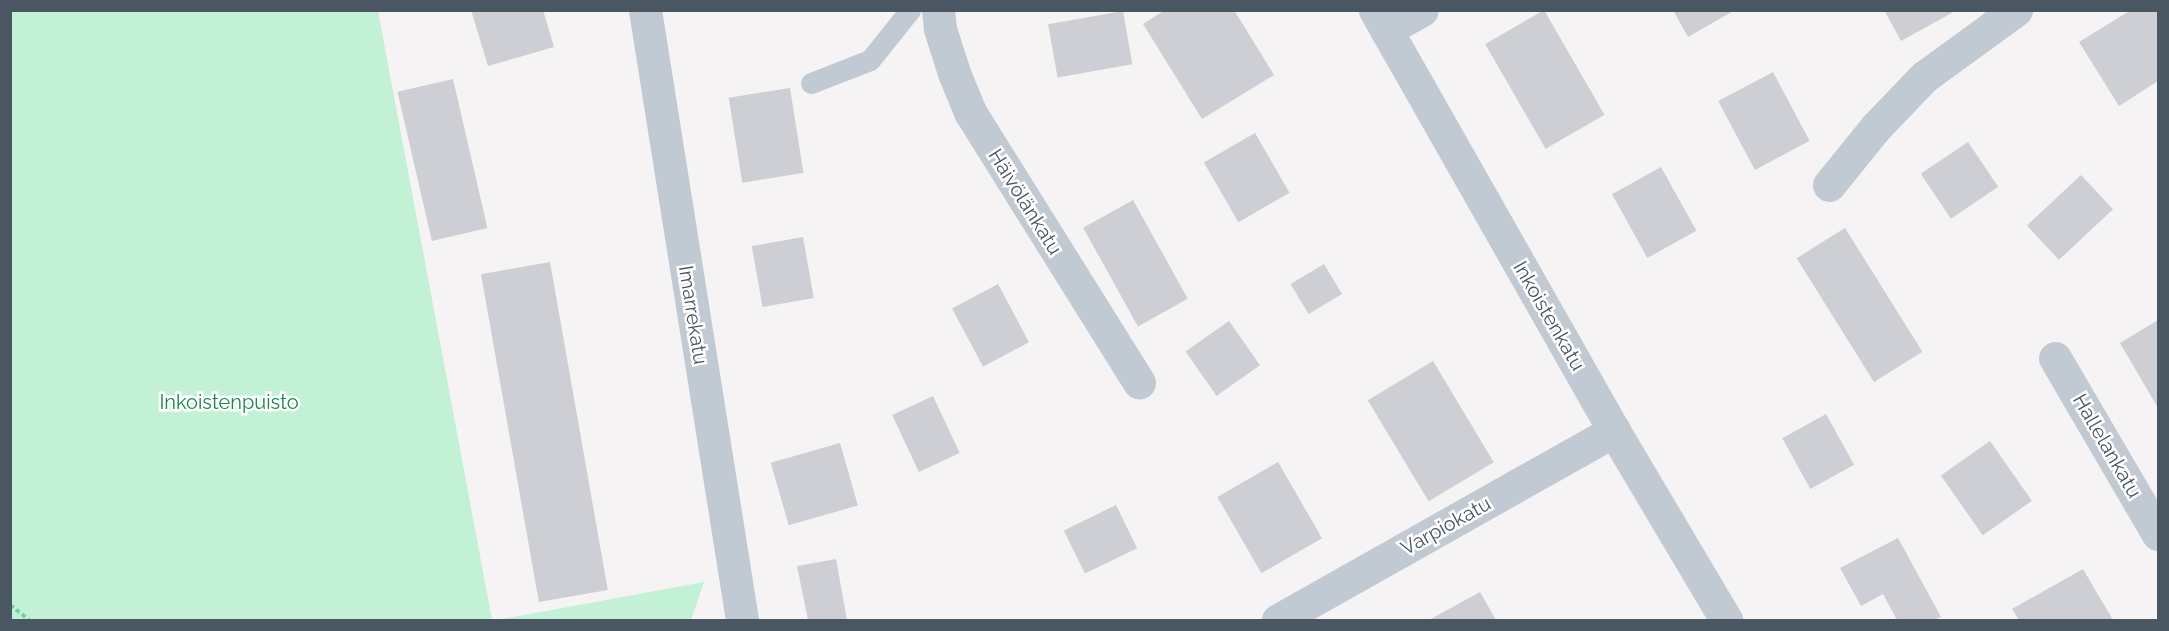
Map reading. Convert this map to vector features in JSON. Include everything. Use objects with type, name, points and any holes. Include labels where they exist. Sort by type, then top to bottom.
[{"type":"street","name":"Imarrekatu","points":[[645,10],[742,621]]},
{"type":"street","name":"Häivölänkatu","points":[[938,10],[940,29],[970,112],[1139,382]]},
{"type":"street","points":[[1380,20],[1422,10]]},
{"type":"street","points":[[1829,185],[1876,127],[1924,77],[2016,10]]},
{"type":"street","name":"Inkoistenkatu","points":[[1380,20],[1614,431],[1726,621]]},
{"type":"street","name":"Hallelankatu","points":[[2055,358],[2158,534]]},
{"type":"street","name":"Varpiokatu","points":[[1278,621],[1614,431]]},
{"type":"lane","points":[[811,82],[870,60],[910,10]]},
{"type":"path","points":[[10,605],[29,621]]},
{"type":"green space","name":"Inkoistenpuisto","points":[[10,11],[378,11],[492,620],[11,620]]},
{"type":"green space","points":[[704,582],[691,620],[497,620]]},
{"type":"building","points":[[471,10],[543,10],[554,47],[488,66]]},
{"type":"building","points":[[1165,10],[1234,10],[1274,75],[1202,119],[1143,24]]},
{"type":"building","points":[[1544,10],[1604,115],[1546,149],[1485,44]]},
{"type":"building","points":[[1673,10],[1735,10],[1688,37]]},
{"type":"building","points":[[1884,10],[1957,10],[1901,41]]},
{"type":"building","points":[[2131,10],[2158,10],[2158,81],[2119,106],[2079,42]]},
{"type":"building","points":[[1123,11],[1132,64],[1058,77],[1048,24]]},
{"type":"building","points":[[1773,72],[1810,141],[1755,170],[1718,101]]},
{"type":"building","points":[[453,79],[487,228],[432,241],[397,92]]},
{"type":"building","points":[[790,88],[803,173],[742,183],[729,98]]},
{"type":"building","points":[[1255,133],[1290,193],[1238,222],[1204,162]]},
{"type":"building","points":[[1968,142],[1998,187],[1951,219],[1921,174]]},
{"type":"building","points":[[1661,167],[1696,231],[1647,258],[1612,194]]},
{"type":"building","points":[[2081,175],[2113,209],[2059,260],[2027,225]]},
{"type":"building","points":[[1133,200],[1188,299],[1138,326],[1083,228]]},
{"type":"building","points":[[1845,228],[1922,352],[1874,382],[1797,258]]},
{"type":"building","points":[[803,237],[814,298],[763,307],[752,246]]},
{"type":"building","points":[[550,262],[608,590],[539,602],[481,274]]},
{"type":"building","points":[[1324,264],[1342,294],[1309,314],[1291,284]]},
{"type":"building","points":[[998,284],[1029,342],[983,367],[952,308]]},
{"type":"building","points":[[2158,320],[2158,408],[2120,343]]},
{"type":"building","points":[[1229,321],[1260,365],[1217,396],[1186,351]]},
{"type":"building","points":[[1433,361],[1494,462],[1429,501],[1368,400]]},
{"type":"building","points":[[933,396],[960,453],[919,472],[892,415]]},
{"type":"building","points":[[1826,414],[1854,465],[1810,489],[1782,438]]},
{"type":"building","points":[[1990,441],[2032,501],[1983,535],[1941,475]]},
{"type":"building","points":[[840,443],[858,505],[789,525],[771,463]]},
{"type":"building","points":[[1278,462],[1322,538],[1261,573],[1217,497]]},
{"type":"building","points":[[1116,505],[1137,548],[1085,574],[1064,530]]},
{"type":"building","points":[[1898,538],[1941,617],[1933,620],[1897,620],[1883,594],[1861,606],[1840,568]]},
{"type":"building","points":[[836,559],[847,620],[808,620],[797,566]]},
{"type":"building","points":[[2083,569],[2113,620],[2019,620],[2012,609]]},
{"type":"building","points":[[1480,592],[1496,620],[1429,620]]}]
